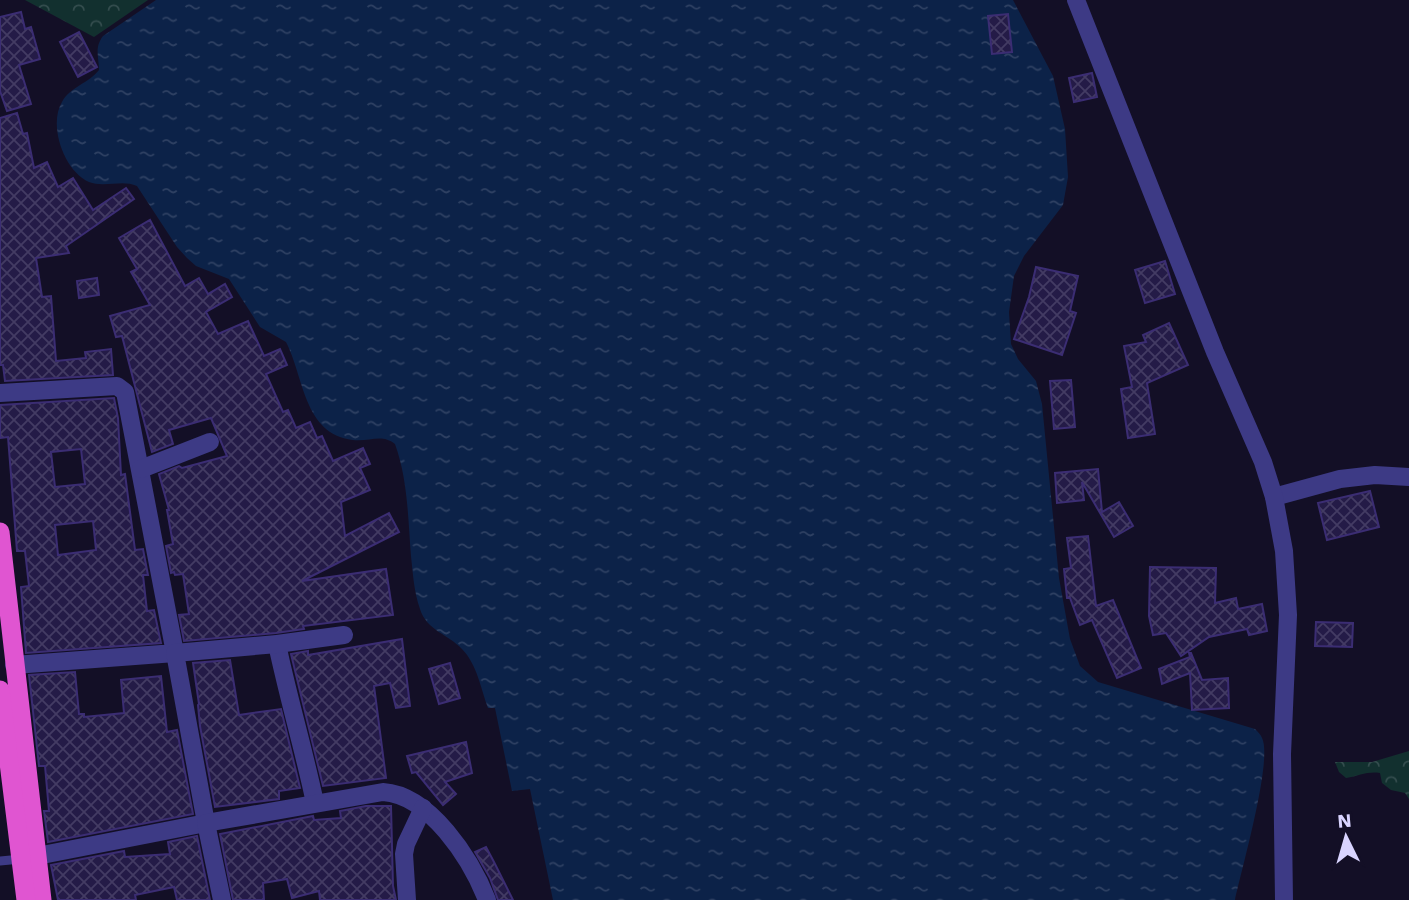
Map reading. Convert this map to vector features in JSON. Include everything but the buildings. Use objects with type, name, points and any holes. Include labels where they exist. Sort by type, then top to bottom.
[{"type":"highway","points":[[0,532],[14,665],[29,857],[26,900]]},
{"type":"highway","points":[[0,690],[3,737],[29,857],[42,900]]},
{"type":"street","points":[[1076,0],[1275,497],[1284,551],[1288,606],[1282,754],[1284,900]]},
{"type":"street","points":[[0,393],[117,386],[125,392],[222,900]]},
{"type":"street","points":[[141,469],[211,442]]},
{"type":"street","points":[[1275,497],[1340,479],[1375,475],[1409,477]]},
{"type":"street","points":[[14,665],[277,644],[344,635]]},
{"type":"street","points":[[277,644],[315,803]]},
{"type":"street","points":[[29,857],[383,792],[399,795],[423,808],[454,841],[475,874],[486,900]]},
{"type":"street","points":[[407,900],[404,854],[423,808]]},
{"type":"lane","points":[[0,861],[29,857]]},
{"type":"green space","points":[[25,0],[148,0],[94,37]]},
{"type":"green space","points":[[1409,751],[1409,799],[1405,793],[1391,790],[1382,783],[1380,773],[1346,778],[1339,772],[1335,762],[1372,762]]},
{"type":"water","points":[[156,0],[1013,0],[1053,76],[1065,129],[1068,177],[1063,205],[1024,256],[1014,276],[1009,312],[1011,344],[1018,359],[1036,381],[1042,404],[1059,578],[1070,639],[1080,666],[1098,682],[1255,729],[1261,736],[1264,750],[1260,791],[1235,900],[553,900],[530,789],[512,791],[495,708],[488,708],[475,669],[467,655],[438,632],[420,609],[413,576],[405,486],[395,444],[380,438],[353,440],[324,427],[307,402],[286,342],[260,327],[229,279],[196,266],[187,258],[137,186],[89,182],[72,168],[66,158],[57,123],[62,102],[70,92],[99,70],[98,49],[103,36]]}]
